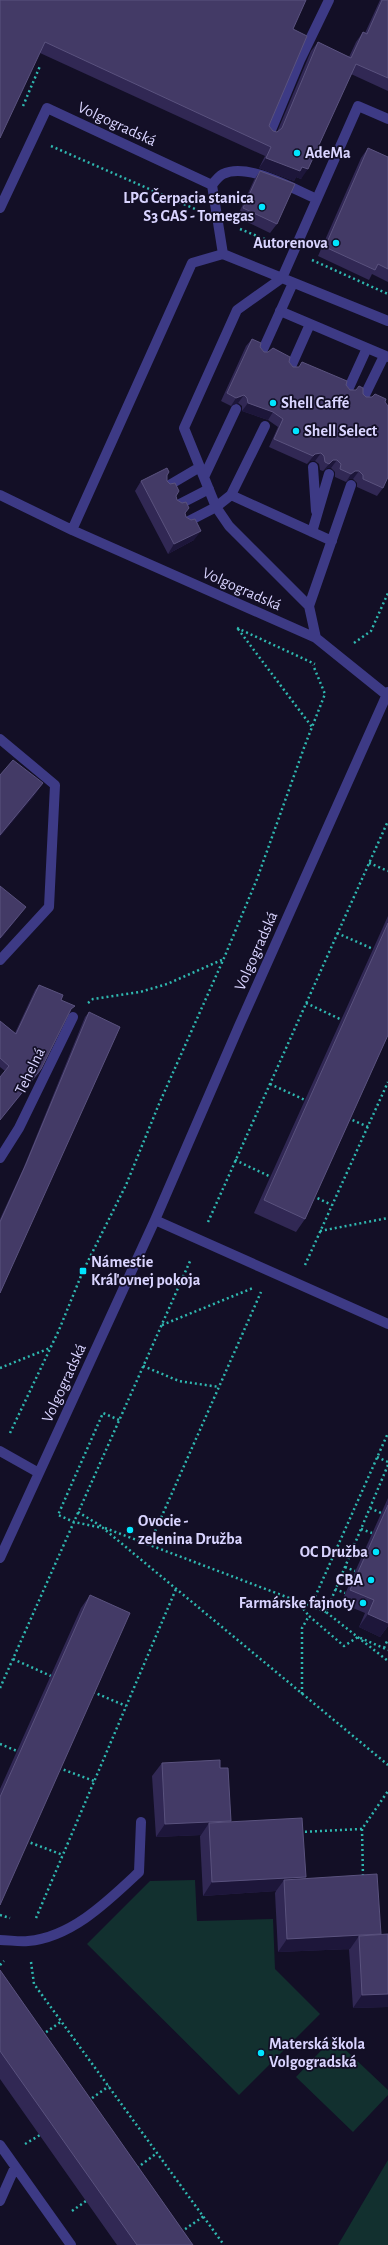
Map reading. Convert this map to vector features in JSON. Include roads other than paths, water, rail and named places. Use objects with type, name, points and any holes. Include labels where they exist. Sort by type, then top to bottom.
[{"type":"street","points":[[269,135],[300,60],[329,0]]},
{"type":"street","points":[[309,606],[229,526],[216,507],[184,428],[237,310],[282,278],[358,106],[388,119]]},
{"type":"street","name":"Volgogradská","points":[[0,208],[47,108],[212,184]]},
{"type":"street","points":[[223,254],[212,184],[223,174],[239,171],[257,174],[317,200]]},
{"type":"street","points":[[72,530],[192,263],[223,254],[388,322]]},
{"type":"street","points":[[262,354],[293,283]]},
{"type":"street","points":[[280,311],[386,356],[363,399]]},
{"type":"street","points":[[290,369],[310,324]]},
{"type":"street","points":[[348,392],[367,348]]},
{"type":"street","points":[[204,477],[236,408]]},
{"type":"street","points":[[185,523],[216,507],[231,495],[265,426]]},
{"type":"street","points":[[166,487],[200,467]]},
{"type":"street","points":[[313,467],[316,519]]},
{"type":"street","points":[[312,532],[329,474]]},
{"type":"street","points":[[316,638],[309,606],[351,484]]},
{"type":"street","points":[[176,506],[209,488]]},
{"type":"street","name":"Volgogradská","points":[[0,495],[72,530],[316,638],[388,695],[155,1220],[0,1558]]},
{"type":"street","points":[[231,495],[332,541]]},
{"type":"street","points":[[0,739],[55,785],[49,907],[0,960]]},
{"type":"street","name":"Tehelná","points":[[0,1158],[19,1128],[72,1017]]},
{"type":"street","points":[[155,1220],[388,1324]]},
{"type":"street","points":[[0,1451],[39,1473]]},
{"type":"street","points":[[0,1940],[28,1942],[66,1931],[115,1895],[139,1872],[141,1822]]},
{"type":"street","points":[[0,2145],[71,2245]]},
{"type":"street","points":[[0,2201],[15,2167]]},
{"type":"place","name":"AdeMa","points":[[297,153]]},
{"type":"place","name":"LPG Čerpacia stanica S3 GAS - Tomegas","points":[[262,207]]},
{"type":"place","name":"Autorenova","points":[[336,243]]},
{"type":"place","name":"Shell Caffé","points":[[273,403]]},
{"type":"place","name":"Shell Select","points":[[296,431]]},
{"type":"place","name":"Námestie Kráľovnej pokoja","points":[[83,1271]]},
{"type":"place","name":"Ovocie - zelenina Družba","points":[[130,1530]]},
{"type":"place","name":"OC Družba","points":[[376,1552]]},
{"type":"place","name":"CBA","points":[[371,1580]]},
{"type":"place","name":"Farmárske fajnoty","points":[[363,1603]]},
{"type":"place","name":"Materská škola Volgogradská","points":[[261,2053]]}]
